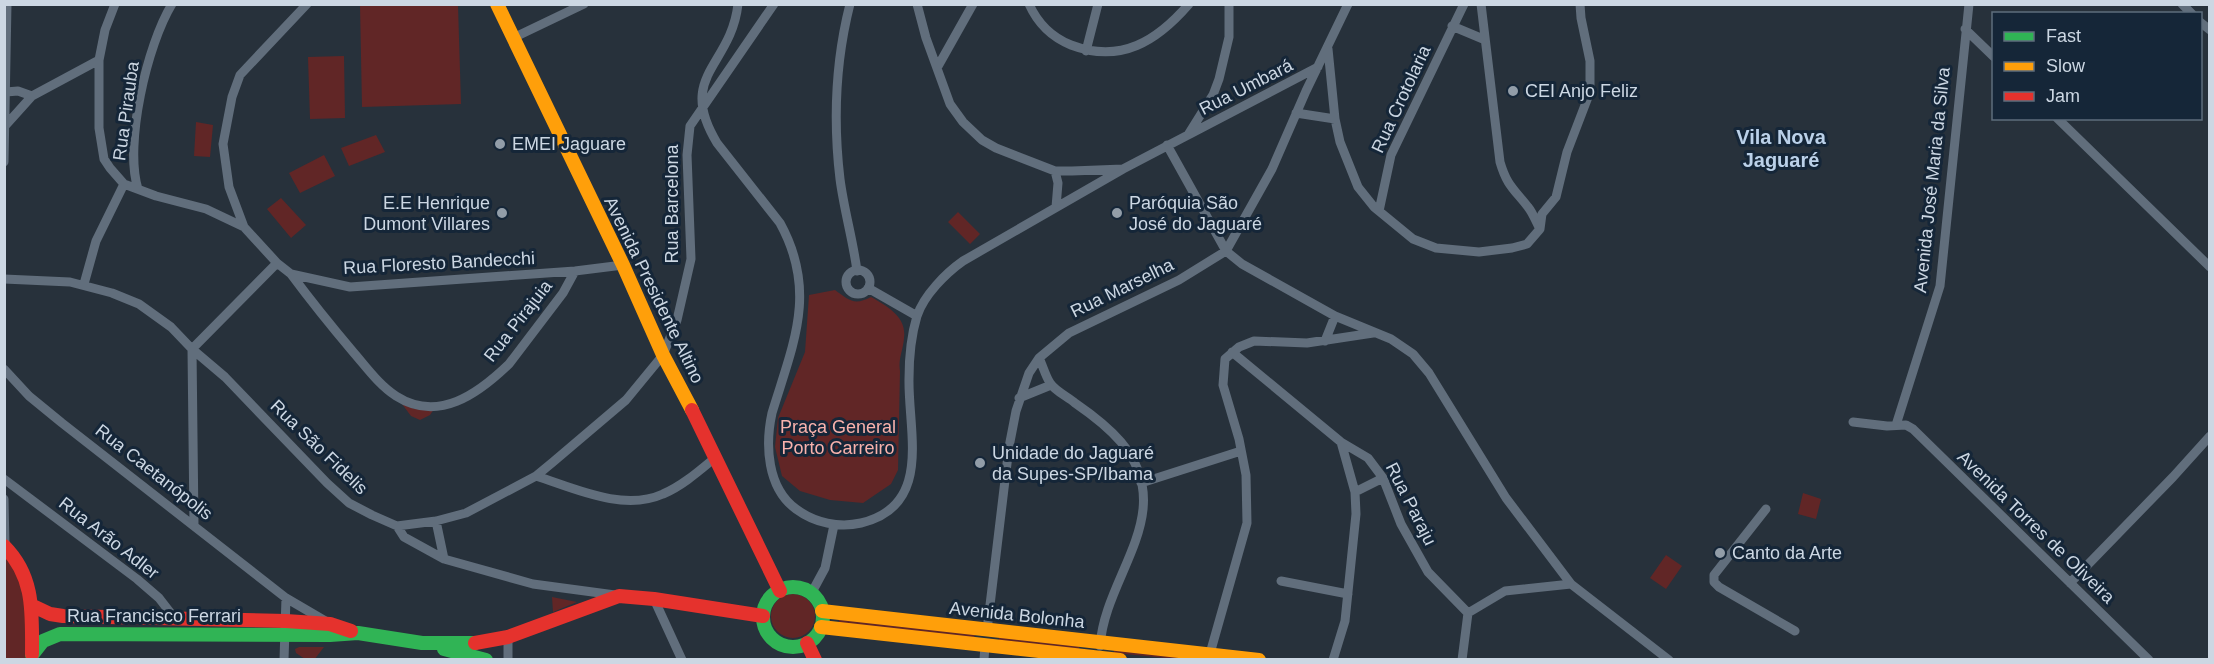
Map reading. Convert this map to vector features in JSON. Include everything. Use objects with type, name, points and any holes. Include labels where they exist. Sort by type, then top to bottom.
[{"type":"main road","name":"Avenida Presidente Altino","points":[[497,4],[623,265],[663,355],[716,457],[780,591]]},
{"type":"main road","points":[[5,546],[13,553],[21,567],[31,605],[32,657]]},
{"type":"main road","points":[[796,588],[811,594],[822,611],[821,627],[818,633],[807,643],[789,646],[777,642],[765,628],[763,616],[768,601],[780,591],[796,588]]},
{"type":"main road","points":[[619,596],[654,599],[763,616]]},
{"type":"main road","name":"Rua Caetanópolis","points":[[286,627],[358,633],[422,643],[480,643],[508,637],[619,596]]},
{"type":"main road","name":"Rua Francisco Ferrari","points":[[31,605],[50,614],[63,616],[176,618],[286,627]]},
{"type":"main road","name":"Avenida Bolonha","points":[[822,611],[1100,642],[1209,657],[1259,660]]},
{"type":"main road","name":"Rua Caetanópolis","points":[[286,627],[330,624],[358,633]]},
{"type":"main road","name":"Rua Francisco Ferrari","points":[[32,657],[42,641],[49,636],[60,634],[178,634],[286,627]]},
{"type":"main road","name":"Avenida Bolonha","points":[[821,627],[1120,660]]},
{"type":"main road","points":[[422,643],[486,660]]},
{"type":"main road","points":[[807,643],[814,660]]},
{"type":"street","points":[[4,162],[7,4]]},
{"type":"street","points":[[84,285],[96,241],[124,184],[110,168],[102,150],[99,128],[99,60],[105,30],[115,4]]},
{"type":"street","name":"Rua Pirauba","points":[[138,189],[134,176],[134,152],[142,91],[156,38],[172,4]]},
{"type":"street","name":"Rua Floresto Bandecchi","points":[[307,4],[240,75],[225,126],[223,157],[231,193],[244,227],[277,263],[291,274],[350,287],[574,271],[623,265]]},
{"type":"street","points":[[513,38],[584,4]]},
{"type":"street","points":[[738,4],[731,35],[703,84],[702,108],[717,143],[780,223],[786,234],[797,269],[800,295],[798,331],[769,427],[769,450],[775,480],[786,501],[803,514],[834,525],[853,525],[879,516],[898,500],[909,483],[913,459],[909,378],[917,316],[928,297],[956,266],[1123,169],[1188,135],[1213,95],[1219,79],[1229,37],[1229,4]]},
{"type":"street","name":"Rua Barcelona","points":[[663,355],[677,320],[691,259],[692,233],[687,155],[690,126],[774,4]]},
{"type":"street","points":[[850,4],[838,60],[836,124],[841,180],[857,271]]},
{"type":"street","points":[[917,4],[950,104],[963,122],[982,140],[1016,157],[1055,171],[1123,169]]},
{"type":"street","points":[[937,69],[974,4]]},
{"type":"street","points":[[1029,4],[1033,14],[1046,30],[1061,41],[1086,51],[1112,52],[1138,46],[1166,28],[1189,4]]},
{"type":"street","points":[[1086,51],[1098,4]]},
{"type":"street","name":"Rua Marselha","points":[[987,630],[1009,447],[1019,398],[1029,373],[1039,358],[1069,333],[1179,280],[1226,251],[1272,169],[1348,4]]},
{"type":"street","name":"Rua Crotolaria","points":[[1379,211],[1391,155],[1464,4]]},
{"type":"street","points":[[1480,4],[1500,162],[1504,177],[1529,208],[1540,229]]},
{"type":"street","points":[[1328,49],[1335,119],[1340,141],[1358,187],[1379,211],[1413,239],[1445,250],[1479,252],[1512,248],[1527,244],[1540,229],[1542,214],[1556,197],[1567,152],[1590,92],[1590,61],[1580,4]]},
{"type":"street","name":"Avenida José Maria da Silva","points":[[1896,425],[1941,277],[1969,4]]},
{"type":"street","points":[[1452,26],[1483,39]]},
{"type":"street","points":[[1965,29],[1992,55]]},
{"type":"street","points":[[5,126],[32,96],[99,60]]},
{"type":"street","name":"Rua Umbará","points":[[1188,135],[1318,67]]},
{"type":"street","points":[[6,92],[18,92],[32,96]]},
{"type":"street","points":[[1296,113],[1335,119]]},
{"type":"street","points":[[2059,120],[2210,267]]},
{"type":"street","points":[[1167,145],[1226,251],[1242,264],[1335,316],[1391,339],[1413,354],[1430,373],[1506,498],[1571,584],[1669,660]]},
{"type":"street","points":[[1055,171],[1058,183],[1056,207]]},
{"type":"street","name":"Rua Pirauba","points":[[124,184],[206,209],[244,227]]},
{"type":"street","points":[[194,525],[192,349],[277,263]]},
{"type":"street","name":"Rua Pirajuia","points":[[291,274],[379,382],[402,399],[430,408],[458,402],[504,369],[563,293],[574,271]]},
{"type":"street","points":[[863,272],[868,276],[868,288],[861,293],[854,293],[846,284],[847,278],[851,273],[863,272]]},
{"type":"street","name":"Rua São Fidelis","points":[[4,279],[52,280],[84,285],[139,304],[171,327],[192,349],[225,377],[299,455],[349,503],[396,526],[404,537],[444,558],[533,584],[619,596]]},
{"type":"street","points":[[868,288],[917,316]]},
{"type":"street","points":[[1325,341],[1335,316]]},
{"type":"street","points":[[1209,657],[1247,523],[1248,490],[1241,451],[1223,385],[1223,364],[1232,352],[1254,341],[1325,341],[1372,333]]},
{"type":"street","name":"Rua Paraju","points":[[1232,352],[1341,442],[1368,459],[1383,478],[1401,524],[1428,572],[1468,613]]},
{"type":"street","points":[[396,526],[436,521],[466,513],[536,476],[626,400],[663,355]]},
{"type":"street","points":[[1039,358],[1051,385],[1116,436],[1132,459],[1140,483],[1143,508],[1140,532],[1114,591],[1101,632],[1100,658]]},
{"type":"street","name":"Rua Caetanópolis","points":[[4,369],[28,396],[286,598],[330,624]]},
{"type":"street","points":[[1019,398],[1051,385]]},
{"type":"street","points":[[1853,422],[1896,425]]},
{"type":"street","name":"Avenida Torres de Oliveira","points":[[1896,425],[1906,425],[1913,429],[2149,660]]},
{"type":"street","points":[[2070,584],[2210,436]]},
{"type":"street","points":[[1333,660],[1344,621],[1356,514],[1355,492],[1341,442]]},
{"type":"street","points":[[1140,483],[1241,451]]},
{"type":"street","points":[[536,476],[604,497],[641,499],[663,494],[688,480],[716,457]]},
{"type":"street","points":[[1355,492],[1383,478]]},
{"type":"street","name":"Rua Arão Adler","points":[[4,479],[137,579],[159,598],[176,618]]},
{"type":"street","points":[[4,499],[5,546]]},
{"type":"street","points":[[1766,510],[1713,579],[1719,587],[1795,631]]},
{"type":"street","points":[[436,521],[444,558]]},
{"type":"street","points":[[811,594],[825,568],[834,525]]},
{"type":"street","points":[[1281,581],[1348,594]]},
{"type":"street","points":[[1462,660],[1468,613],[1505,591],[1571,584]]},
{"type":"street","points":[[284,660],[286,598]]},
{"type":"street","points":[[654,599],[682,660]]},
{"type":"street","points":[[176,618],[178,634]]},
{"type":"street","points":[[508,637],[508,660]]},
{"type":"street","points":[[480,643],[486,660]]},
{"type":"street","points":[[984,660],[985,645]]},
{"type":"green space","points":[[360,5],[458,5],[461,104],[362,107]]},
{"type":"green space","points":[[344,56],[345,118],[310,119],[308,57]]},
{"type":"green space","points":[[196,122],[213,125],[210,157],[194,156]]},
{"type":"green space","points":[[376,135],[385,152],[349,166],[341,148]]},
{"type":"green space","points":[[324,155],[335,176],[300,193],[289,173]]},
{"type":"green space","points":[[281,198],[306,225],[291,238],[267,209]]},
{"type":"green space","points":[[958,212],[980,234],[970,244],[948,222]]},
{"type":"green space","name":"Praça General Porto Carreiro","points":[[835,290],[852,301],[871,297],[877,300],[895,313],[904,331],[900,363],[898,470],[891,484],[863,503],[830,500],[800,491],[782,476],[775,447],[778,418],[805,352],[809,295]]},
{"type":"green space","points":[[402,404],[415,409],[434,409],[430,415],[420,420],[411,416]]},
{"type":"green space","points":[[1803,493],[1821,499],[1816,519],[1798,514]]},
{"type":"green space","points":[[1666,555],[1682,566],[1666,589],[1650,578]]},
{"type":"green space","points":[[4,556],[23,590],[29,655],[27,659],[5,659]]},
{"type":"green space","points":[[793,594],[802,595],[809,600],[814,607],[814,625],[809,632],[802,637],[793,638],[784,637],[777,632],[772,625],[771,616],[772,607],[777,600],[784,595]]},
{"type":"green space","points":[[552,597],[577,602],[553,612]]},
{"type":"green space","points":[[839,619],[975,634],[974,638],[839,623]]},
{"type":"green space","points":[[999,637],[1079,645],[1079,649],[999,641]]},
{"type":"green space","points":[[324,647],[314,660],[305,659],[296,653],[295,649]]},
{"type":"green space","points":[[1114,649],[1177,656],[1177,659],[1114,653]]},
{"type":"traffic: fast","points":[[793,587],[814,596],[823,617],[814,638],[793,647],[772,638],[763,617],[772,596],[793,587]]},
{"type":"traffic: fast","points":[[32,655],[43,641],[60,634],[330,635],[358,633],[422,643],[475,643]]},
{"type":"traffic: fast","points":[[444,649],[486,660]]},
{"type":"traffic: slow","points":[[497,4],[623,265],[663,355],[692,410]]},
{"type":"traffic: slow","points":[[822,611],[1259,660]]},
{"type":"traffic: slow","points":[[821,627],[1120,660]]},
{"type":"traffic: jam","points":[[692,410],[780,591]]},
{"type":"traffic: jam","points":[[4,546],[21,570],[30,596],[32,654]]},
{"type":"traffic: jam","points":[[475,643],[508,637],[619,596],[654,599],[763,616]]},
{"type":"traffic: jam","points":[[31,605],[50,614],[63,616],[286,621],[330,624],[351,631]]},
{"type":"traffic: jam","points":[[807,643],[815,660]]},
{"type":"place","name":"CEI Anjo Feliz","points":[[1513,91]]},
{"type":"place","name":"EMEI Jaguare","points":[[500,144]]},
{"type":"place","name":"E.E Henrique Dumont Villares","points":[[502,213]]},
{"type":"place","name":"Paróquia São José do Jaguaré","points":[[1117,213]]},
{"type":"place","name":"Unidade do Jaguaré da Supes-SP/Ibama","points":[[980,463]]},
{"type":"place","name":"Canto da Arte","points":[[1720,553]]},
{"type":"district","name":"Vila Nova Jaguaré","points":[[1781,148]]}]
